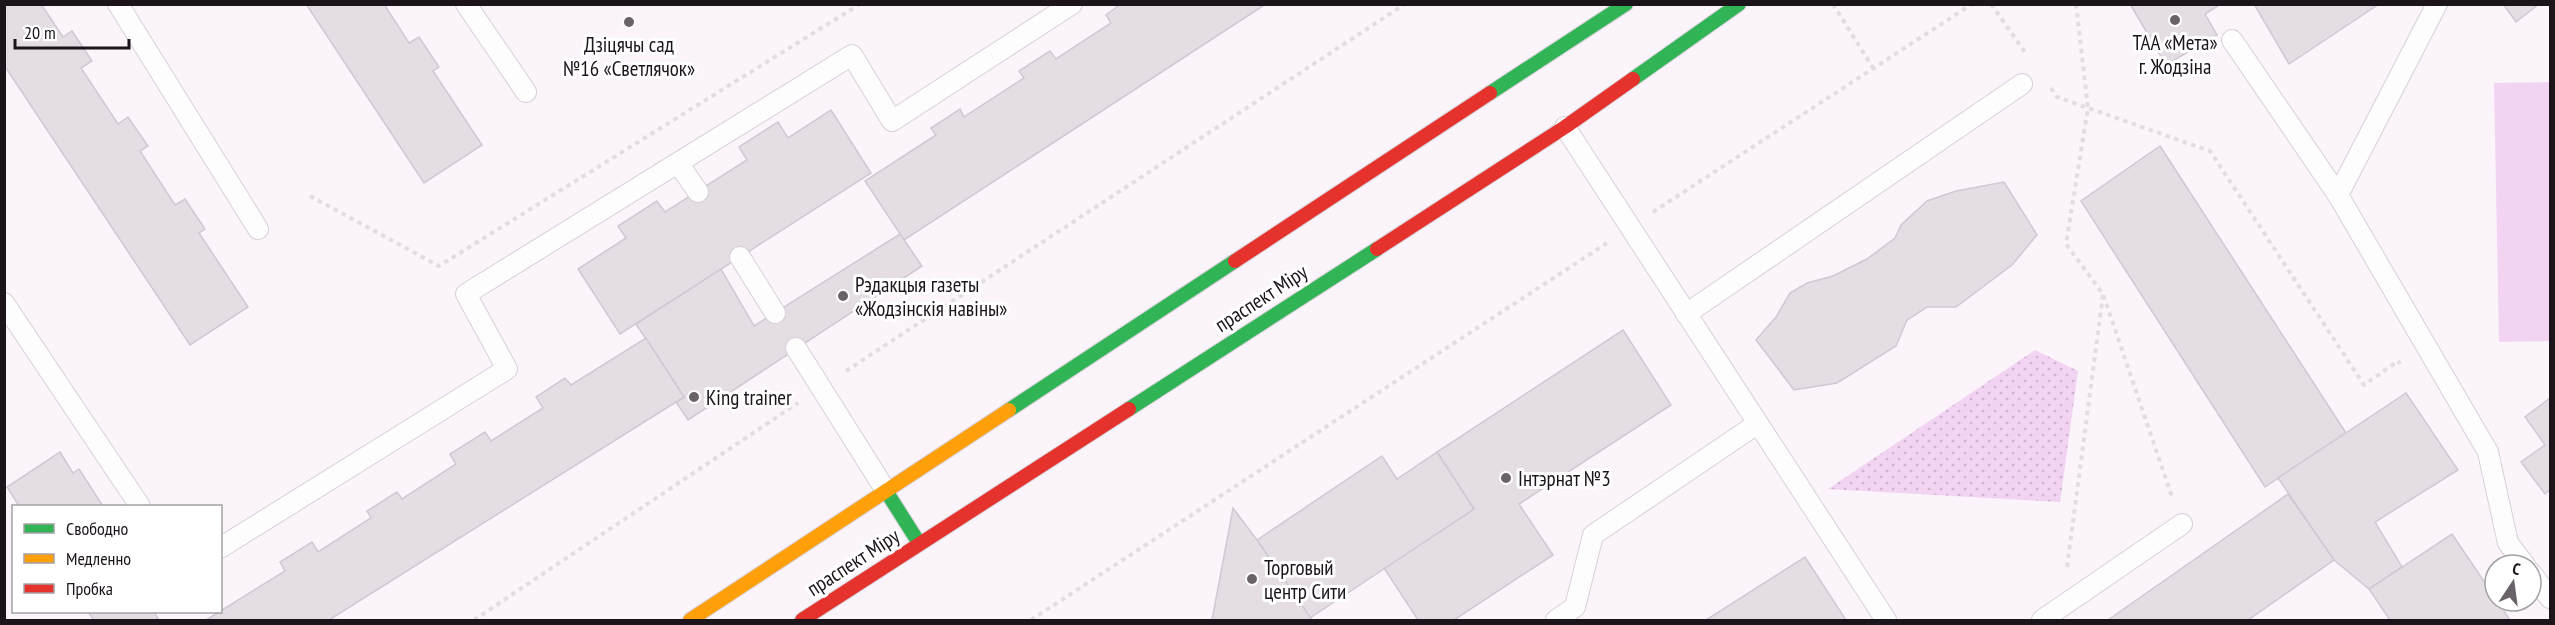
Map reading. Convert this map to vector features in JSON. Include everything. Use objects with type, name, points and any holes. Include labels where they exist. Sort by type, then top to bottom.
[{"type":"main road","name":"праспект Міру","points":[[690,621],[1626,4]]},
{"type":"main road","name":"праспект Міру","points":[[802,621],[919,543],[1565,128],[1731,7]]},
{"type":"main road","points":[[886,491],[919,543]]},
{"type":"lane","points":[[118,4],[258,229]]},
{"type":"lane","points":[[466,4],[526,92]]},
{"type":"lane","points":[[222,547],[507,369],[466,294],[852,54],[892,120],[1072,4]]},
{"type":"lane","points":[[2338,195],[2437,4]]},
{"type":"lane","points":[[2232,40],[2338,195],[2488,452],[2508,543],[2516,553]]},
{"type":"lane","points":[[1686,314],[2022,84]]},
{"type":"lane","points":[[1565,128],[1886,621]]},
{"type":"lane","points":[[678,163],[698,192]]},
{"type":"lane","points":[[740,257],[776,313]]},
{"type":"lane","points":[[4,303],[139,505]]},
{"type":"lane","points":[[796,348],[886,491]]},
{"type":"lane","points":[[1556,621],[1575,607],[1593,535],[1757,424]]},
{"type":"lane","points":[[2042,621],[2182,524]]},
{"type":"path","points":[[310,196],[439,266],[860,4]]},
{"type":"path","points":[[474,621],[821,388],[1405,4]]},
{"type":"path","points":[[1833,4],[1874,68]]},
{"type":"path","points":[[1031,621],[1972,4]]},
{"type":"path","points":[[1991,4],[2030,60]]},
{"type":"path","points":[[2076,4],[2088,108],[2066,244],[2103,294],[2182,524]]},
{"type":"path","points":[[2044,79],[2057,97],[2210,151],[2364,385],[2398,361],[2405,371]]},
{"type":"path","points":[[2061,607],[2103,294]]},
{"type":"shaded area","points":[[2550,82],[2550,341],[2499,342],[2494,83]]},
{"type":"shaded area","points":[[2035,350],[2078,371],[2060,502],[1828,489]]},
{"type":"building","points":[[4,4],[41,4],[63,37],[72,31],[92,61],[81,68],[118,124],[128,117],[148,146],[140,151],[175,205],[185,199],[205,229],[199,233],[248,307],[190,345],[4,65]]},
{"type":"building","points":[[306,4],[384,4],[409,43],[419,37],[439,67],[433,71],[482,145],[424,183]]},
{"type":"building","points":[[1121,4],[1266,4],[904,240],[865,181],[936,135],[931,128],[960,109],[964,117],[1024,78],[1019,71],[1050,51],[1056,59],[1111,23],[1106,15]]},
{"type":"building","points":[[2130,4],[2221,4],[2205,14],[2217,35],[2166,65]]},
{"type":"building","points":[[2254,4],[2379,4],[2289,64]]},
{"type":"building","points":[[2503,4],[2539,4],[2516,22]]},
{"type":"building","points":[[831,110],[871,173],[620,334],[578,269],[626,238],[618,226],[657,201],[665,212],[747,160],[739,147],[778,122],[788,138]]},
{"type":"building","points":[[2160,146],[2346,433],[2265,487],[2081,201]]},
{"type":"building","points":[[2004,182],[2037,235],[2012,265],[1956,307],[1927,307],[1907,320],[1896,346],[1837,383],[1794,390],[1756,340],[1776,317],[1790,293],[1807,283],[1833,276],[1867,259],[1895,238],[1901,225],[1927,201],[1956,191]]},
{"type":"building","points":[[900,234],[922,266],[688,420],[676,402],[684,397],[636,324],[721,269],[754,326]]},
{"type":"building","name":"Інтэрнат №3","points":[[1623,330],[1671,405],[1519,504],[1553,555],[1454,620],[1418,620],[1384,568],[1474,509],[1437,452]]},
{"type":"building","points":[[646,338],[684,397],[329,620],[206,620],[217,613],[222,613],[222,610],[285,571],[280,562],[312,542],[318,552],[371,518],[367,511],[397,492],[402,499],[456,464],[450,454],[485,432],[491,441],[543,408],[536,397],[565,378],[571,385]]},
{"type":"building","points":[[2406,393],[2458,470],[2375,522],[2402,567],[2369,589],[2334,560],[2278,478]]},
{"type":"building","points":[[2550,398],[2550,490],[2545,494],[2521,462],[2545,445],[2525,417]]},
{"type":"building","points":[[60,452],[73,473],[79,469],[102,505],[18,505],[7,487]]},
{"type":"building","name":"Інтэрнат №3","points":[[1437,452],[1474,509],[1310,618],[1257,540],[1382,456],[1397,479]]},
{"type":"building","points":[[2288,494],[2334,560],[2248,620],[2108,620]]},
{"type":"building","name":"Торговый центр Сити","points":[[1233,508],[1257,540],[1312,620],[1212,620]]},
{"type":"building","points":[[2452,534],[2483,580],[2483,613],[2505,613],[2510,620],[2390,620],[2369,589]]},
{"type":"building","points":[[1805,557],[1846,620],[1706,620]]},
{"type":"building","points":[[89,613],[156,613],[159,620],[94,620]]},
{"type":"traffic: fast","points":[[1490,93],[1626,4]]},
{"type":"traffic: fast","points":[[1633,79],[1739,4]]},
{"type":"traffic: fast","points":[[1129,409],[1377,249]]},
{"type":"traffic: fast","points":[[1009,410],[1235,261]]},
{"type":"traffic: fast","points":[[886,491],[919,543]]},
{"type":"traffic: slow","points":[[690,620],[1009,410]]},
{"type":"traffic: jam","points":[[1377,249],[1565,127],[1633,79]]},
{"type":"traffic: jam","points":[[1235,261],[1490,93]]},
{"type":"traffic: jam","points":[[802,620],[1129,409]]},
{"type":"place","name":"ТАА «Мета» г. Жодзіна","points":[[2175,20]]},
{"type":"place","name":"Дзіцячы сад №16 «Светлячок»","points":[[629,22]]},
{"type":"place","name":"Рэдакцыя газеты «Жодзінскія навіны»","points":[[843,296]]},
{"type":"place","name":"King trainer","points":[[694,397]]},
{"type":"place","name":"Інтэрнат №3","points":[[1506,478]]},
{"type":"place","name":"Торговый центр Сити","points":[[1252,579]]}]
